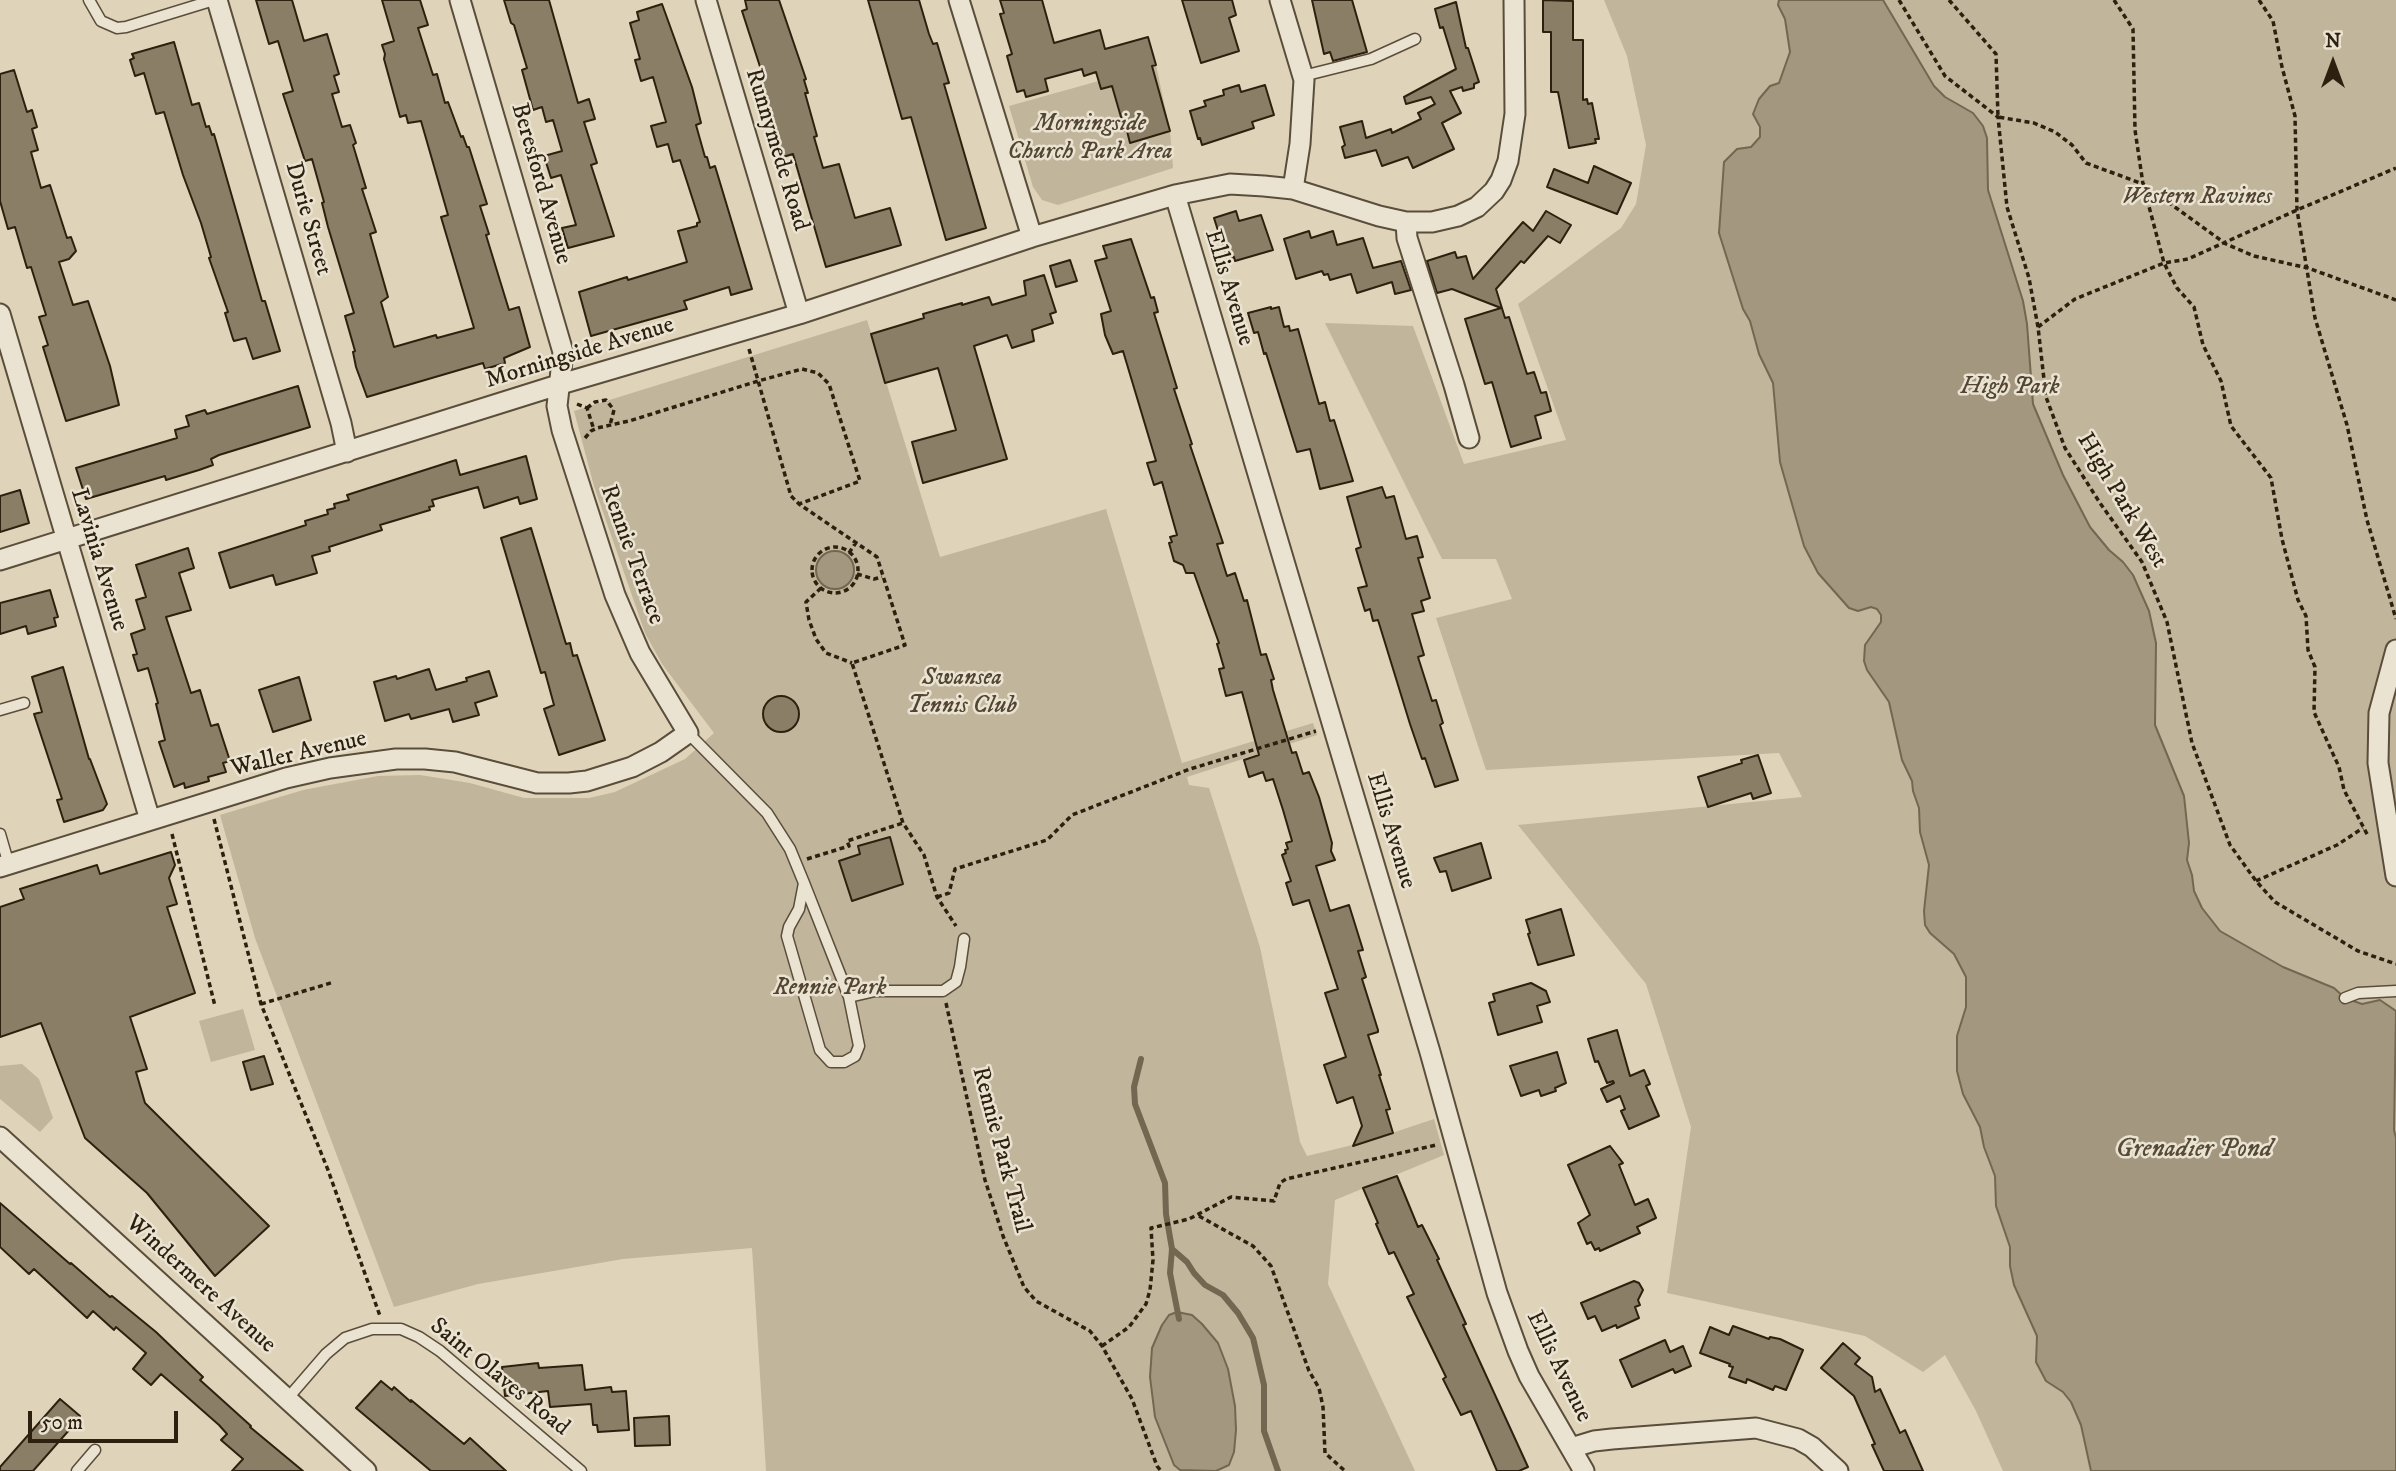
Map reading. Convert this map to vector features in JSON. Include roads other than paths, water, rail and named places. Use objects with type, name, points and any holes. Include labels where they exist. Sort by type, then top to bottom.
[{"type":"street","name":"Durie Street","points":[[216,0],[341,422],[346,452]]},
{"type":"street","name":"Beresford Avenue","points":[[460,0],[564,352],[561,384]]},
{"type":"street","name":"Runnymede Road","points":[[706,0],[799,314]]},
{"type":"street","points":[[959,0],[1032,237]]},
{"type":"street","points":[[1280,0],[1303,76],[1300,144],[1293,189]]},
{"type":"street","name":"Morningside Avenue","points":[[0,560],[561,384],[799,314],[1032,237],[1174,195],[1230,184],[1293,189],[1406,222],[1433,222],[1458,216],[1485,200],[1501,180],[1508,162],[1515,114],[1514,0]]},
{"type":"street","name":"Ellis Avenue","points":[[1174,195],[1430,1052],[1497,1293],[1524,1364],[1584,1471]]},
{"type":"street","points":[[1406,222],[1407,238],[1469,438]]},
{"type":"street","name":"Lavinia Avenue","points":[[0,314],[150,820]]},
{"type":"street","name":"Rennie Terrace","points":[[561,384],[557,406],[562,430],[615,595],[640,653],[688,733]]},
{"type":"street","points":[[2396,650],[2379,713],[2378,763],[2396,876]]},
{"type":"street","name":"Waller Avenue","points":[[4,866],[308,773],[396,759],[425,759],[455,762],[537,783],[587,781],[632,767],[661,752],[688,733]]},
{"type":"street","name":"Windermere Avenue","points":[[0,1137],[366,1471]]},
{"type":"street","points":[[1571,1448],[1603,1440],[1756,1427],[1798,1439],[1812,1447],[1838,1471]]},
{"type":"lane","points":[[89,0],[101,21],[117,28],[216,0]]},
{"type":"lane","points":[[1303,76],[1371,59],[1415,39]]},
{"type":"lane","points":[[0,710],[24,703]]},
{"type":"lane","points":[[688,733],[767,813],[789,849],[804,883],[849,997],[859,1045],[855,1056],[844,1062],[831,1062],[820,1050],[787,936],[799,909],[804,883]]},
{"type":"lane","points":[[0,834],[4,866]]},
{"type":"lane","points":[[849,997],[875,991],[943,991],[956,982],[964,939]]},
{"type":"lane","points":[[2345,998],[2358,993],[2396,991]]},
{"type":"lane","name":"Saint Olaves Road","points":[[288,1398],[326,1354],[345,1338],[362,1331],[401,1329],[440,1351],[581,1471]]},
{"type":"lane","points":[[77,1471],[95,1450]]},
{"type":"water","name":"Grenadier Pond","points":[[1779,0],[1883,0],[1934,86],[1945,97],[1973,113],[1983,126],[1987,138],[1988,190],[2023,301],[2033,404],[2063,475],[2090,527],[2133,575],[2149,611],[2156,643],[2155,725],[2184,796],[2189,843],[2187,860],[2194,891],[2202,908],[2220,931],[2283,967],[2334,988],[2345,998],[2362,1004],[2380,1000],[2396,1011],[2396,1471],[2091,1471],[2081,1425],[2071,1402],[2063,1392],[2046,1381],[2036,1362],[2037,1336],[2014,1285],[2010,1247],[1996,1206],[1995,1176],[1980,1127],[1963,1094],[1957,1071],[1957,1036],[1966,1007],[1966,977],[1954,954],[1930,933],[1925,925],[1929,865],[1920,832],[1919,808],[1912,781],[1902,760],[1889,702],[1867,670],[1864,661],[1865,645],[1881,622],[1881,615],[1877,609],[1871,607],[1858,611],[1849,608],[1818,573],[1804,546],[1780,462],[1773,383],[1759,354],[1719,233],[1724,162],[1737,149],[1751,147],[1760,137],[1760,127],[1753,114],[1759,99],[1770,86],[1779,83],[1790,52]]},
{"type":"water","points":[[835,551],[848,557],[854,570],[848,583],[835,589],[822,583],[816,570],[822,557]]},
{"type":"water","points":[[1177,1312],[1192,1315],[1202,1324],[1218,1343],[1228,1369],[1235,1406],[1234,1452],[1229,1465],[1216,1471],[1180,1470],[1174,1465],[1155,1417],[1150,1377],[1152,1348],[1162,1325],[1169,1315]]},
{"type":"waterway","points":[[1141,1059],[1134,1087],[1135,1104],[1165,1183],[1166,1214],[1172,1249],[1170,1273],[1179,1319]]},
{"type":"waterway","points":[[1172,1249],[1187,1262],[1205,1285],[1223,1295],[1253,1338],[1264,1385],[1264,1431],[1278,1471]]},
{"type":"park label","name":"Morningside Church Park Area","points":[[1090,139]]},
{"type":"park label","name":"Western Ravines","points":[[2197,198]]},
{"type":"park label","name":"High Park","points":[[2010,388]]},
{"type":"park label","name":"Swansea Tennis Club","points":[[962,693]]},
{"type":"park label","name":"Rennie Park","points":[[830,989]]}]
